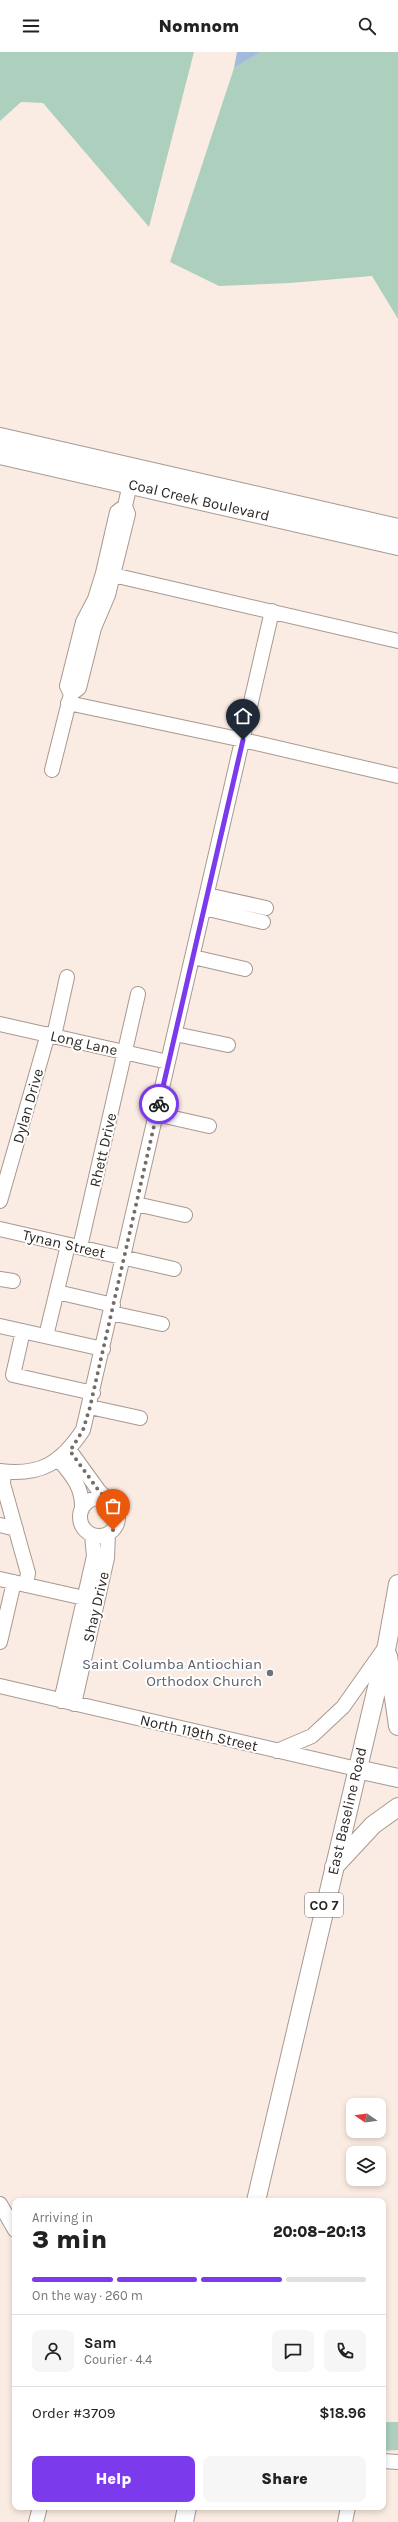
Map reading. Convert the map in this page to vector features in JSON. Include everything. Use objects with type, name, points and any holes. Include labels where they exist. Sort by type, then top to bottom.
[{"type":"main road","points":[[0,427],[42,436],[126,465]]},
{"type":"main road","name":"Coal Creek Boulevard","points":[[0,437],[398,528]]},
{"type":"main road","name":"Coal Creek Boulevard","points":[[0,455],[398,546]]},
{"type":"main road","name":"East Baseline Road","points":[[257,2198],[333,1868],[387,1645],[398,1584]]},
{"type":"main road","points":[[387,1645],[398,1726]]},
{"type":"main road","name":"North 119th Street","points":[[357,1769],[398,1778]]},
{"type":"main road","points":[[333,1868],[373,1825],[398,1807]]},
{"type":"main road","points":[[184,2522],[187,2510]]},
{"type":"street","points":[[52,770],[70,699],[79,688],[85,656],[113,575],[128,514],[125,506],[130,485],[126,465]]},
{"type":"street","points":[[70,699],[67,686],[83,622],[95,599],[117,512],[125,506]]},
{"type":"street","points":[[113,575],[398,641]]},
{"type":"street","points":[[0,1642],[13,1582],[28,1573],[3,1484],[2,1472],[28,1472],[64,1455],[83,1430],[90,1407],[272,611]]},
{"type":"street","points":[[70,699],[398,776]]},
{"type":"street","points":[[207,894],[266,908]]},
{"type":"street","points":[[204,908],[263,922]]},
{"type":"street","points":[[193,957],[245,969]]},
{"type":"street","name":"Dylan Drive","points":[[0,1201],[51,1035],[67,977]]},
{"type":"street","name":"Rhett Drive","points":[[46,1336],[57,1292],[74,1246],[125,1052],[138,994]]},
{"type":"street","name":"Long Lane","points":[[0,1024],[168,1062]]},
{"type":"street","points":[[175,1034],[228,1046]]},
{"type":"street","points":[[156,1114],[209,1126]]},
{"type":"street","points":[[136,1204],[185,1216]]},
{"type":"street","name":"Tynan Street","points":[[0,1229],[174,1269]]},
{"type":"street","points":[[57,1292],[162,1324]]},
{"type":"street","points":[[0,1326],[103,1349]]},
{"type":"street","points":[[23,1331],[13,1375],[93,1393]]},
{"type":"street","points":[[90,1407],[140,1418]]},
{"type":"street","name":"Shay Drive","points":[[64,1455],[108,1500],[113,1503],[118,1513],[116,1525],[108,1534],[107,1558],[67,1702]]},
{"type":"street","name":"Shay Drive","points":[[64,1455],[83,1497],[81,1521],[87,1531],[92,1534],[94,1556],[84,1598],[67,1702]]},
{"type":"street","points":[[82,1509],[90,1500],[102,1498],[108,1500]]},
{"type":"street","points":[[0,1525],[16,1529]]},
{"type":"street","points":[[92,1534],[108,1534]]},
{"type":"street","points":[[13,1582],[84,1598]]},
{"type":"street","points":[[277,1750],[312,1736],[343,1707],[387,1645]]},
{"type":"street","name":"North 119th Street","points":[[0,1686],[357,1769]]},
{"type":"street","points":[[0,2204],[12,2225]]},
{"type":"street","points":[[386,2461],[398,2462]]},
{"type":"street","points":[[36,2522],[39,2510]]},
{"type":"street","points":[[345,2522],[347,2510]]},
{"type":"green space","points":[[0,52],[194,52],[149,227],[43,103],[21,102],[0,121]]},
{"type":"green space","points":[[261,52],[398,52],[398,319],[372,276],[290,283],[219,286],[170,262],[234,68]]},
{"type":"green space","points":[[386,2422],[398,2422],[398,2450],[386,2451]]},
{"type":"water","points":[[237,52],[261,52],[234,68]]},
{"type":"way so far","points":[[113,1530],[118,1519],[116,1508],[113,1503],[99,1491],[70,1451],[83,1430],[90,1407],[159,1104]]},
{"type":"place","name":"Saint Columba Antiochian Orthodox Church","points":[[270,1673]]},
{"type":"route","points":[[159,1104],[243,740]]}]
